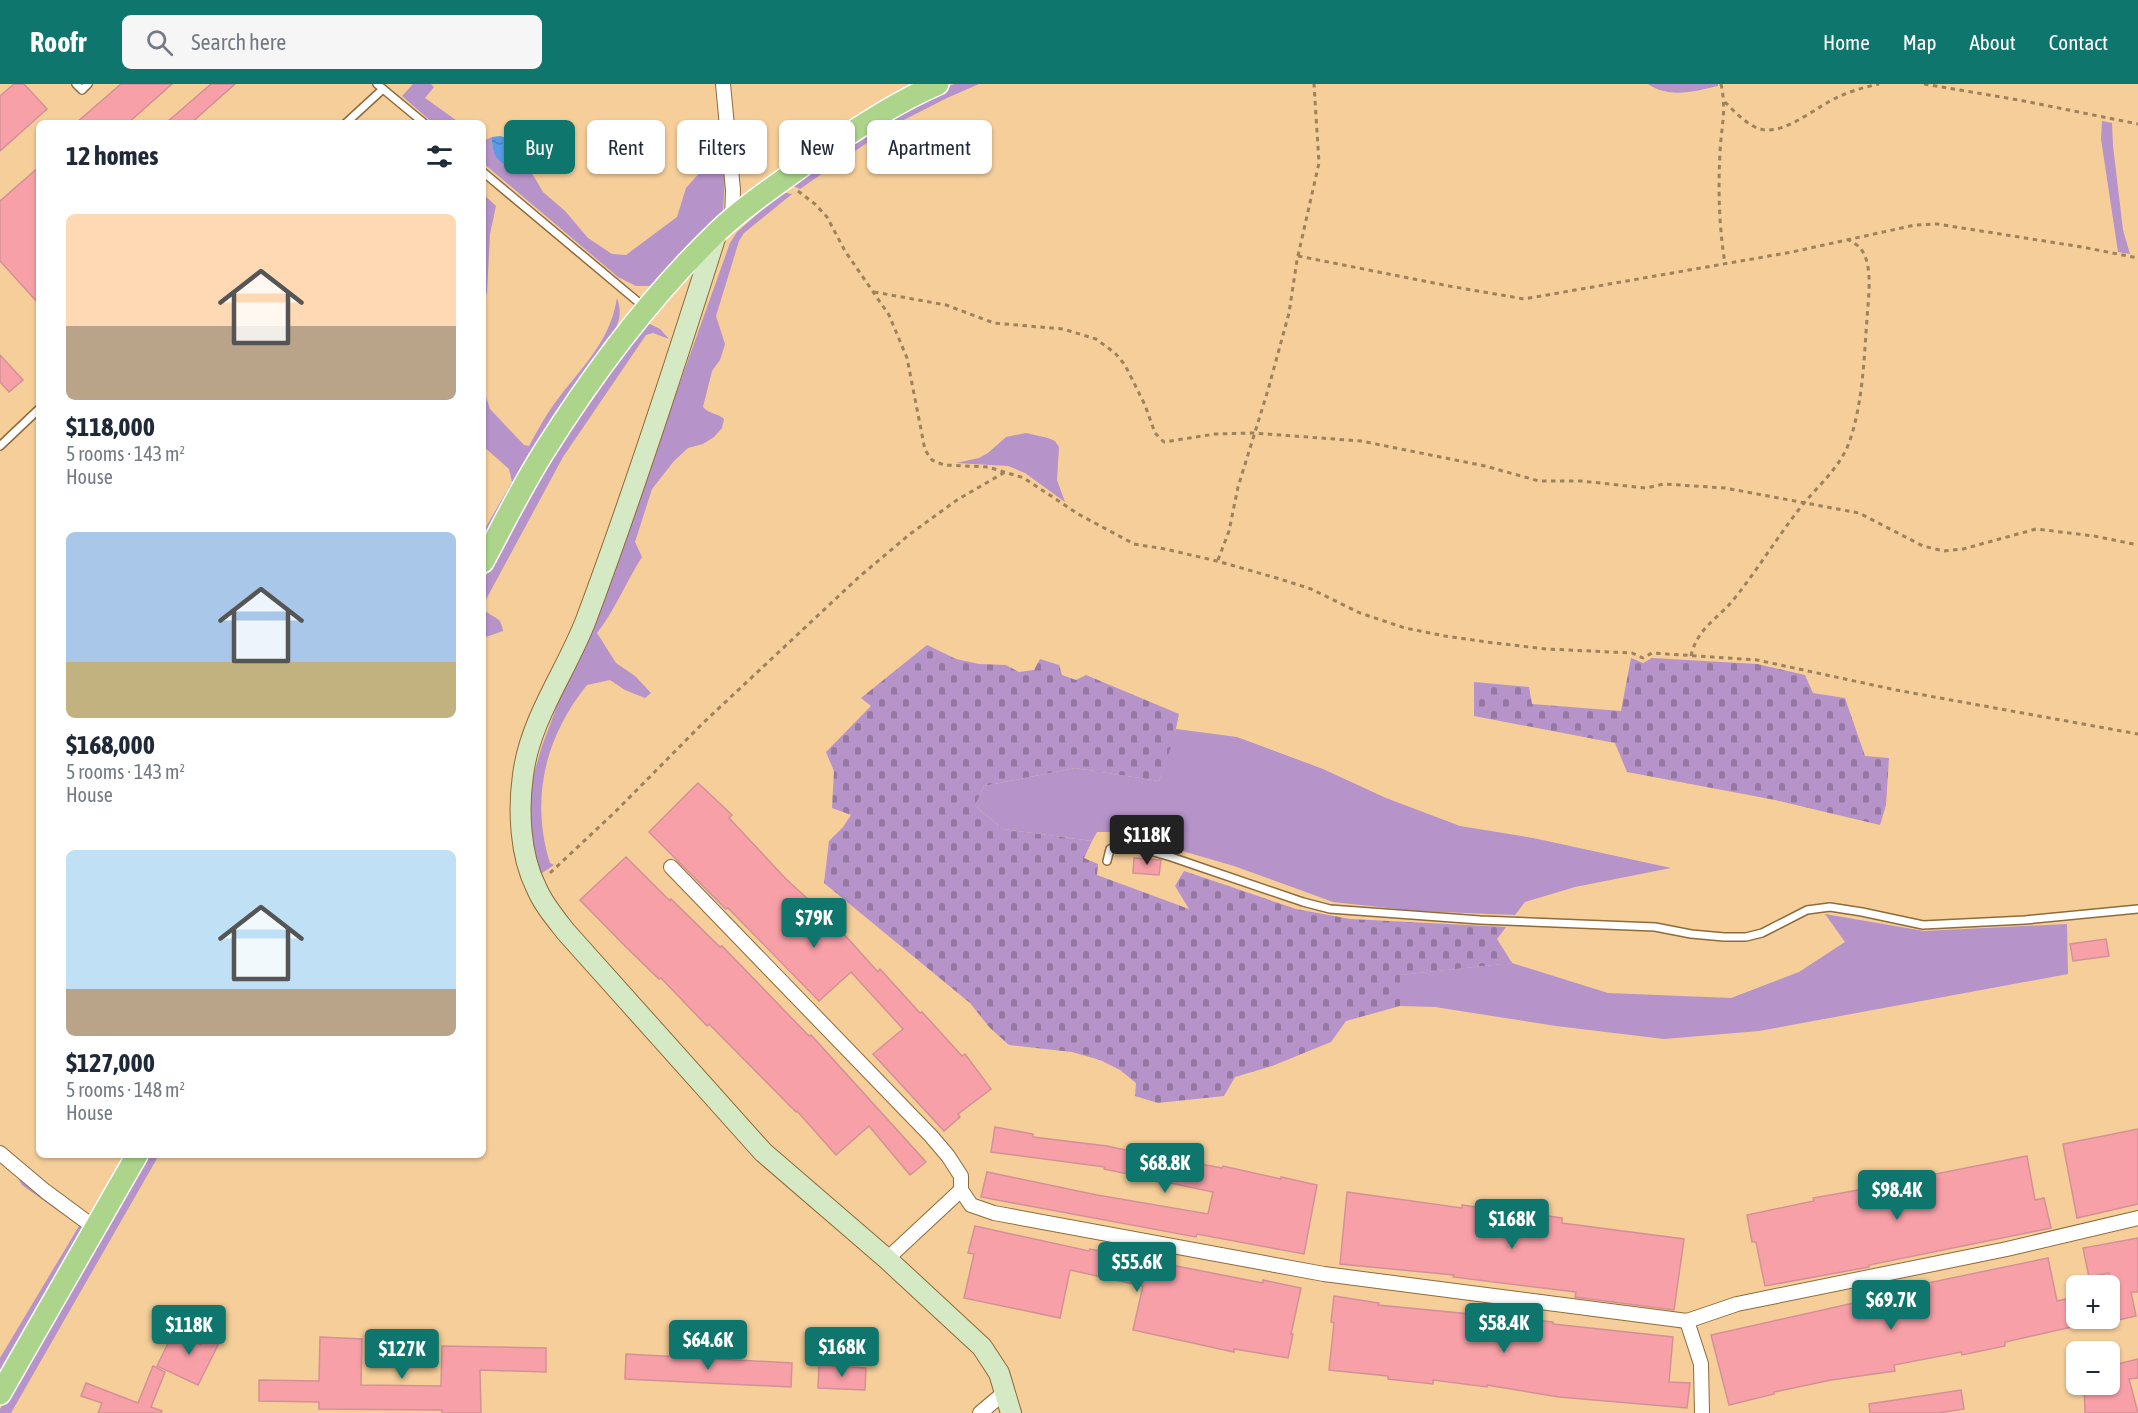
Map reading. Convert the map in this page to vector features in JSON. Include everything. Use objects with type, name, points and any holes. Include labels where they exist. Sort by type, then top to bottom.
[{"type":"main road","points":[[486,557],[544,451],[618,342],[645,308],[725,226],[776,185],[856,128],[928,86]]},
{"type":"main road","points":[[0,1394],[135,1158]]},
{"type":"street","points":[[723,84],[733,190],[725,226],[584,624],[543,710],[528,748],[521,793],[525,854],[535,886],[549,910],[566,932],[762,1152],[887,1259],[982,1347],[999,1373],[1011,1413]]},
{"type":"street","points":[[671,867],[931,1136],[948,1156],[960,1176],[961,1190],[971,1205],[994,1213],[1312,1272],[1687,1321],[1737,1304],[2007,1249],[2138,1218]]},
{"type":"street","points":[[0,1153],[45,1191],[95,1228]]},
{"type":"street","points":[[887,1259],[961,1190]]},
{"type":"street","points":[[1687,1321],[1701,1364],[1702,1413]]},
{"type":"street","points":[[980,1413],[1005,1392]]},
{"type":"lane","points":[[76,84],[82,90],[88,84]]},
{"type":"lane","points":[[349,120],[380,87],[420,120]]},
{"type":"lane","points":[[486,175],[645,308]]},
{"type":"lane","points":[[0,446],[36,412]]},
{"type":"lane","points":[[1107,861],[1110,849],[1126,844],[1303,902],[1352,912],[1468,920],[1655,927],[1724,937],[1746,937],[1762,933],[1807,910],[1830,907],[1923,925],[2025,920],[2138,909]]},
{"type":"path","points":[[1218,561],[1285,331],[1298,256],[1319,163],[1314,84]]},
{"type":"path","points":[[1721,84],[1725,102],[1720,149],[1718,214],[1725,264]]},
{"type":"path","points":[[1725,102],[1755,127],[1766,130],[1782,127],[1838,97],[1879,84]]},
{"type":"path","points":[[1924,84],[2138,124]]},
{"type":"path","points":[[776,185],[800,191],[815,204],[827,218],[845,251],[889,315],[907,358],[925,450],[932,460],[944,465],[988,467],[1024,478],[1078,514],[1134,544],[1218,561],[1311,589],[1371,617],[1405,628],[1445,636],[1547,649],[1632,653],[1643,658],[1652,653],[1757,660],[1896,690],[2138,734]]},
{"type":"path","points":[[1298,256],[1524,299],[1725,264],[1916,225],[1936,224],[2138,258]]},
{"type":"path","points":[[1691,656],[1697,639],[1705,627],[1720,615],[1805,502],[1829,477],[1845,453],[1851,438],[1862,378],[1869,283],[1867,260],[1861,249],[1849,240]]},
{"type":"path","points":[[874,292],[946,305],[994,323],[1063,329],[1096,339],[1115,352],[1125,365],[1145,405],[1155,433],[1164,442],[1215,434],[1254,433],[1361,441],[1485,466],[1539,480],[1646,488],[1664,484],[1725,488],[1859,513],[1923,546],[1944,551],[1963,549],[2036,529],[2094,536],[2138,545]]},
{"type":"path","points":[[535,886],[615,812],[703,723],[859,577],[910,534],[957,500],[1006,472]]},
{"type":"green space","points":[[413,84],[431,84],[434,87],[425,98],[456,120],[430,120],[402,96]]},
{"type":"green space","points":[[954,84],[979,84],[904,120],[888,120]]},
{"type":"green space","points":[[1648,84],[1718,84],[1718,86],[1692,92],[1674,93],[1656,89]]},
{"type":"green space","points":[[2102,121],[2112,123],[2123,230],[2130,254],[2118,252],[2101,139]]},
{"type":"green space","points":[[867,133],[867,143],[855,151],[855,141]]},
{"type":"green space","points":[[492,137],[492,146],[504,160],[504,174],[532,174],[543,192],[565,211],[588,238],[612,254],[626,255],[677,217],[686,188],[698,174],[725,174],[723,211],[668,278],[654,286],[636,286],[618,277],[486,166],[486,140]]},
{"type":"green space","points":[[806,174],[822,174],[800,189],[791,185]]},
{"type":"green space","points":[[782,192],[792,194],[744,233],[739,241],[716,316],[725,344],[720,360],[712,371],[703,407],[724,419],[722,428],[703,444],[688,448],[674,461],[652,489],[635,542],[642,557],[597,633],[616,663],[635,676],[651,693],[645,698],[625,690],[610,680],[587,685],[573,705],[561,726],[545,770],[541,816],[550,863],[554,865],[539,875],[530,840],[529,790],[542,746],[569,674],[594,623],[730,243],[737,232]]},
{"type":"green space","points":[[486,197],[496,206],[490,234],[486,296]]},
{"type":"green space","points":[[617,298],[620,310],[619,320],[610,340],[486,537],[486,527],[512,482],[509,469],[486,449],[486,397],[490,409],[524,445],[529,446],[548,413],[599,346],[613,316]]},
{"type":"green space","points":[[650,324],[660,329],[669,339],[653,333],[646,335],[563,457],[486,599],[486,576],[531,493],[561,445],[644,326]]},
{"type":"green space","points":[[1026,433],[1048,438],[1055,441],[1059,447],[1057,480],[1065,502],[1025,473],[1008,466],[956,463],[979,458],[1006,437]]},
{"type":"green space","points":[[486,611],[498,619],[503,631],[486,637]]},
{"type":"green space","points":[[927,645],[956,659],[979,664],[1006,665],[1019,672],[1034,670],[1040,659],[1059,665],[1062,675],[1076,680],[1086,675],[1179,714],[1174,738],[1159,781],[1075,768],[984,786],[975,806],[1003,829],[1092,841],[1084,858],[1098,864],[1097,875],[1189,909],[1175,886],[1184,871],[1296,909],[1350,919],[1506,927],[1497,939],[1512,963],[1400,975],[1400,1006],[1346,1021],[1331,1042],[1272,1066],[1235,1077],[1224,1096],[1158,1103],[1135,1096],[1136,1083],[1120,1070],[1100,1060],[1072,1052],[1009,1045],[990,1028],[970,1003],[824,883],[829,841],[851,815],[832,808],[834,771],[826,752],[871,706],[861,698]]},
{"type":"green space","points":[[1631,658],[1643,663],[1652,658],[1757,664],[1805,675],[1813,693],[1845,698],[1865,756],[1889,758],[1886,805],[1880,825],[1775,800],[1627,772],[1615,743],[1474,716],[1474,682],[1529,687],[1532,704],[1621,711]]},
{"type":"green space","points":[[1176,729],[1237,737],[1323,769],[1386,798],[1460,826],[1533,838],[1671,868],[1575,887],[1525,902],[1515,915],[1416,911],[1333,902],[1234,866],[1117,832],[1097,832],[1092,841],[1003,829],[975,806],[984,786],[1075,768],[1159,781]]},
{"type":"green space","points":[[1825,914],[1924,931],[2067,924],[2068,974],[1759,1031],[1664,1039],[1556,1026],[1435,1007],[1400,1006],[1399,975],[1512,963],[1608,993],[1731,998],[1799,972],[1845,942]]},
{"type":"green space","points":[[0,1157],[91,1230],[0,1384],[0,1358],[79,1226],[22,1185],[15,1173],[0,1162]]},
{"type":"green space","points":[[147,1158],[157,1158],[11,1413],[0,1413],[0,1409],[64,1295]]},
{"type":"water","points":[[492,137],[504,137],[504,163],[494,153]]},
{"type":"building","points":[[14,84],[24,84],[47,109],[0,151],[0,96]]},
{"type":"building","points":[[121,84],[172,84],[131,120],[79,120]]},
{"type":"building","points":[[211,84],[235,84],[194,120],[169,120]]},
{"type":"building","points":[[36,170],[36,301],[0,261],[0,201]]},
{"type":"building","points":[[0,355],[23,380],[9,392],[0,382]]},
{"type":"building","points":[[698,783],[732,815],[729,818],[786,879],[834,923],[878,972],[880,969],[962,1056],[965,1054],[991,1089],[958,1114],[960,1117],[944,1131],[873,1054],[903,1029],[851,972],[819,1001],[649,832]]},
{"type":"building","points":[[626,857],[670,901],[671,899],[720,947],[722,946],[809,1036],[811,1035],[926,1162],[910,1175],[869,1126],[836,1155],[797,1111],[709,1024],[707,1026],[661,978],[659,979],[625,946],[580,900]]},
{"type":"building","points":[[1134,858],[1161,860],[1159,875],[1133,873]]},
{"type":"building","points":[[2106,939],[2109,956],[2073,961],[2070,944]]},
{"type":"building","points":[[995,1127],[1033,1134],[1033,1137],[1107,1146],[1317,1185],[1304,1254],[1197,1234],[1196,1237],[981,1197],[987,1172],[1097,1195],[1208,1214],[1213,1192],[1104,1169],[1105,1167],[991,1152]]},
{"type":"building","points":[[2138,1129],[2138,1204],[2077,1218],[2063,1144]]},
{"type":"building","points":[[2027,1156],[2035,1200],[2044,1198],[2051,1228],[1869,1265],[1869,1267],[1765,1286],[1756,1242],[1752,1242],[1747,1215],[1814,1201],[1813,1198],[1925,1178],[1925,1176]]},
{"type":"building","points":[[1347,1192],[1462,1208],[1462,1205],[1520,1214],[1520,1212],[1562,1218],[1562,1223],[1684,1239],[1674,1310],[1575,1297],[1576,1292],[1453,1277],[1454,1275],[1340,1264]]},
{"type":"building","points":[[975,1226],[1089,1251],[1090,1249],[1263,1283],[1263,1280],[1301,1288],[1288,1358],[1234,1349],[1234,1352],[1133,1330],[1143,1286],[1070,1270],[1060,1318],[964,1298],[974,1254],[968,1253]]},
{"type":"building","points":[[2138,1238],[2138,1292],[2131,1292],[2136,1316],[2120,1320],[2120,1275],[2109,1275],[2109,1273],[2089,1275],[2083,1248]]},
{"type":"building","points":[[2048,1258],[2057,1301],[2066,1299],[2066,1328],[2005,1342],[2005,1346],[1894,1365],[1895,1371],[1831,1380],[1774,1392],[1774,1394],[1729,1405],[1711,1335],[1894,1294],[1894,1290]]},
{"type":"building","points":[[1334,1296],[1379,1303],[1378,1305],[1553,1322],[1553,1324],[1673,1337],[1669,1382],[1690,1383],[1687,1408],[1559,1397],[1487,1385],[1487,1387],[1433,1380],[1433,1384],[1388,1379],[1388,1376],[1329,1370],[1334,1323],[1331,1322]]},
{"type":"building","points":[[174,1331],[201,1345],[208,1331],[222,1337],[198,1385],[157,1366]]},
{"type":"building","points":[[320,1337],[362,1339],[361,1385],[441,1386],[442,1346],[546,1348],[546,1372],[480,1370],[481,1413],[442,1413],[442,1410],[319,1409],[319,1402],[259,1401],[259,1380],[319,1381]]},
{"type":"building","points":[[626,1354],[792,1363],[791,1387],[625,1379]]},
{"type":"building","points":[[2138,1359],[2138,1378],[2129,1379],[2138,1413],[2085,1413],[2084,1395],[2120,1395],[2120,1363]]},
{"type":"building","points":[[819,1365],[866,1368],[865,1390],[818,1388]]},
{"type":"building","points":[[153,1366],[165,1372],[151,1407],[162,1411],[161,1413],[98,1413],[102,1403],[81,1396],[86,1383],[138,1403]]},
{"type":"building","points":[[1961,1390],[1964,1409],[1939,1413],[1870,1413],[1869,1404]]}]
